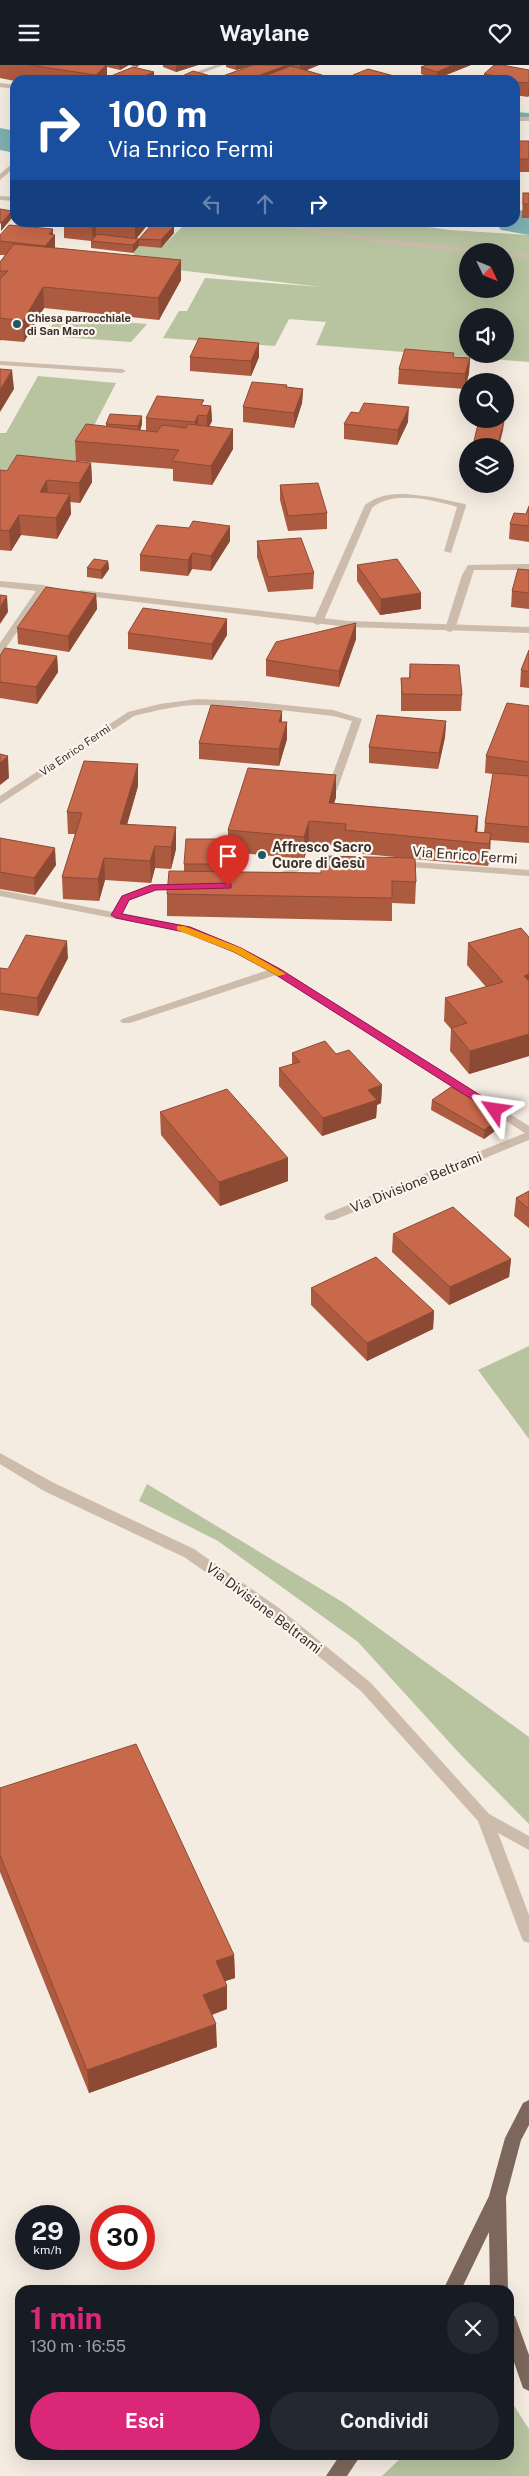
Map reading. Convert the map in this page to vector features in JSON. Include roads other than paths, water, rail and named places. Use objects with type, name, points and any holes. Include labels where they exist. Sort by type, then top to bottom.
[{"type":"main road","points":[[454,2285],[497,2197],[513,2138],[529,2108]]},
{"type":"main road","points":[[497,2197],[499,2285]]},
{"type":"main road","points":[[514,2337],[529,2382]]},
{"type":"main road","points":[[334,2476],[348,2460]]},
{"type":"street","points":[[192,75],[221,65]]},
{"type":"street","points":[[0,178],[10,168]]},
{"type":"street","points":[[291,227],[390,242],[459,249]]},
{"type":"street","points":[[514,254],[529,255]]},
{"type":"street","points":[[0,363],[122,371]]},
{"type":"street","points":[[318,622],[368,507],[378,499],[398,497],[438,500],[462,506],[448,551]]},
{"type":"street","points":[[450,629],[466,575],[471,567],[529,567]]},
{"type":"street","points":[[0,584],[318,622],[450,629],[529,630]]},
{"type":"street","points":[[0,650],[43,588]]},
{"type":"street","name":"Via Enrico Fermi","points":[[0,801],[130,714],[160,707],[197,702],[247,704],[333,713],[357,719],[332,790]]},
{"type":"street","points":[[263,883],[309,863],[330,859],[345,860]]},
{"type":"street","name":"Via Enrico Fermi","points":[[384,863],[529,873]]},
{"type":"street","points":[[116,915],[126,898],[154,887],[191,887]]},
{"type":"street","points":[[0,893],[187,929],[238,950],[276,971],[529,1131]]},
{"type":"street","points":[[126,1021],[276,971]]},
{"type":"street","name":"Via Divisione Beltrami","points":[[330,1217],[529,1136]]},
{"type":"street","name":"Via Divisione Beltrami","points":[[0,1458],[50,1487],[189,1553],[274,1612],[366,1687],[484,1818],[529,1844]]},
{"type":"street","name":"Via Divisione Beltrami","points":[[484,1818],[529,1936]]},
{"type":"waterway","points":[[520,115],[529,116]]},
{"type":"waterway","points":[[0,139],[10,141]]},
{"type":"waterway","points":[[520,222],[529,223]]},
{"type":"place","name":"Chiesa parrocchiale di San Marco","points":[[17,324]]},
{"type":"place","name":"Affresco Sacro Cuore di Gesù","points":[[262,855]]}]
